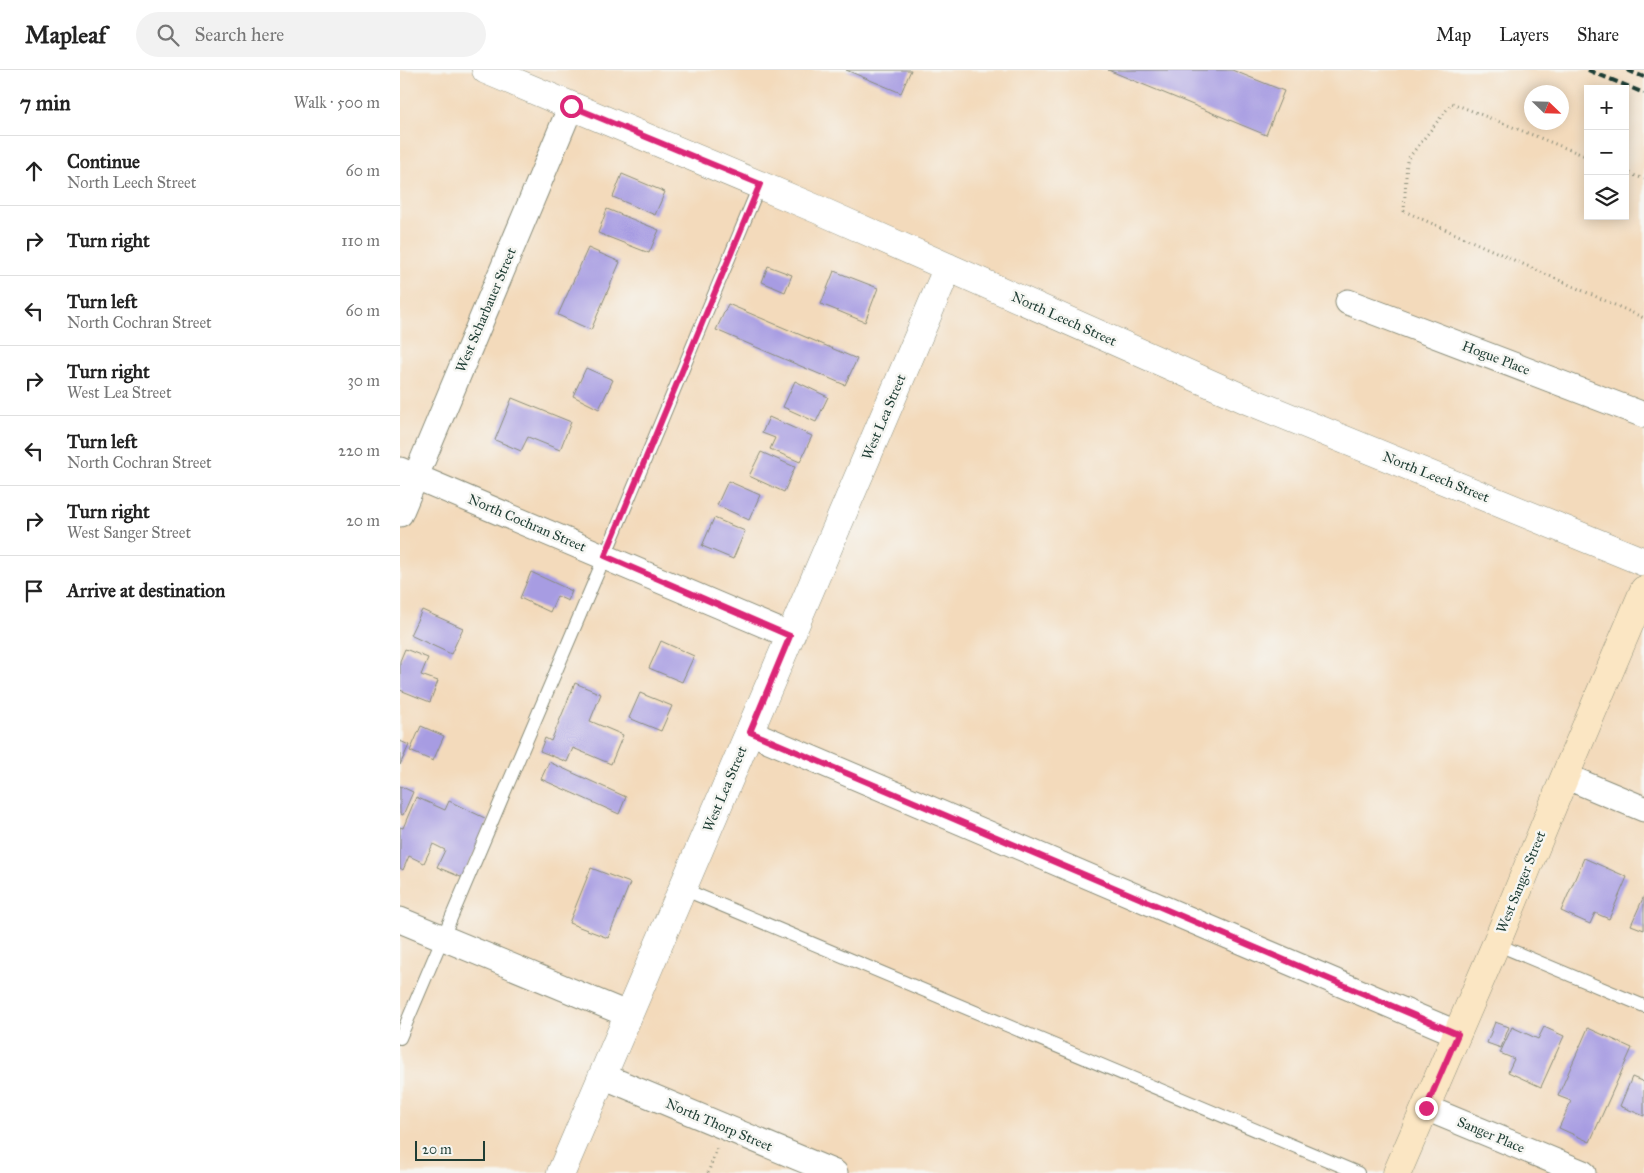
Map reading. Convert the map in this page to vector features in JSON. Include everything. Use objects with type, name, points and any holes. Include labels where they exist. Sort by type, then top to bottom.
[{"type":"main road","name":"West Sanger Street","points":[[1397,1173],[1458,1034],[1565,776],[1641,605]]},
{"type":"street","name":"North Leech Street","points":[[486,70],[760,184],[1247,400],[1644,562]]},
{"type":"street","name":"West Scharbauer Street","points":[[400,514],[408,473],[571,106]]},
{"type":"street","name":"West Lea Street","points":[[561,1173],[948,267]]},
{"type":"street","name":"Hogue Place","points":[[1348,302],[1644,415]]},
{"type":"street","name":"North Cochran Street","points":[[408,473],[790,636]]},
{"type":"street","points":[[750,732],[1458,1034]]},
{"type":"street","points":[[1565,776],[1644,809]]},
{"type":"street","points":[[400,920],[629,1015]]},
{"type":"street","name":"North Thorp Street","points":[[603,1076],[835,1173]]},
{"type":"street","name":"Sanger Place","points":[[1426,1108],[1583,1173]]},
{"type":"lane","points":[[400,1038],[605,556],[760,184]]},
{"type":"lane","points":[[683,889],[1358,1173]]},
{"type":"lane","points":[[1496,944],[1644,1006]]},
{"type":"path","points":[[1584,155],[1452,103],[1407,160],[1404,211],[1644,318]]},
{"type":"path","points":[[1629,173],[1644,179]]},
{"type":"building","points":[[846,70],[911,70],[901,93]]},
{"type":"building","points":[[1108,70],[1232,70],[1284,91],[1266,135]]},
{"type":"building","points":[[622,174],[665,192],[655,215],[613,197]]},
{"type":"building","points":[[607,209],[659,230],[649,253],[598,233]]},
{"type":"building","points":[[588,248],[620,262],[591,330],[558,315]]},
{"type":"building","points":[[768,266],[792,275],[785,292],[762,282]]},
{"type":"building","points":[[834,271],[878,288],[865,322],[821,304]]},
{"type":"building","points":[[728,304],[857,359],[845,385],[716,330]]},
{"type":"building","points":[[586,368],[613,380],[599,409],[573,396]]},
{"type":"building","points":[[795,381],[828,397],[816,422],[783,407]]},
{"type":"building","points":[[512,398],[571,422],[560,450],[528,437],[521,451],[495,440]]},
{"type":"building","points":[[769,417],[812,436],[800,462],[770,449],[775,438],[762,433]]},
{"type":"building","points":[[761,452],[795,467],[784,492],[749,476]]},
{"type":"building","points":[[728,481],[760,495],[749,520],[717,505]]},
{"type":"building","points":[[714,518],[745,531],[733,559],[702,546]]},
{"type":"building","points":[[531,572],[572,591],[568,601],[557,596],[550,612],[520,598]]},
{"type":"building","points":[[422,610],[463,628],[451,654],[410,635]]},
{"type":"building","points":[[661,641],[694,656],[682,682],[649,668]]},
{"type":"building","points":[[405,649],[428,658],[421,675],[438,681],[430,702],[400,690],[400,661]]},
{"type":"building","points":[[575,683],[601,694],[590,721],[623,735],[611,764],[573,748],[567,762],[540,751],[545,738],[551,741]]},
{"type":"building","points":[[640,693],[672,706],[661,731],[629,718]]},
{"type":"building","points":[[421,726],[444,736],[433,761],[410,751]]},
{"type":"building","points":[[400,741],[409,745],[400,765]]},
{"type":"building","points":[[549,762],[626,797],[619,814],[541,779]]},
{"type":"building","points":[[400,786],[413,792],[403,815],[400,814]]},
{"type":"building","points":[[416,797],[445,810],[449,801],[489,820],[463,878],[437,867],[445,850],[433,844],[424,863],[409,856],[403,870],[400,868],[400,827],[403,828]]},
{"type":"building","points":[[1584,858],[1627,877],[1609,919],[1595,913],[1590,924],[1561,911]]},
{"type":"building","points":[[591,868],[630,883],[608,938],[569,923]]},
{"type":"building","points":[[1644,896],[1644,930],[1631,925]]},
{"type":"building","points":[[1495,1022],[1509,1027],[1501,1048],[1487,1043]]},
{"type":"building","points":[[1512,1027],[1538,1039],[1544,1027],[1564,1036],[1541,1087],[1508,1072],[1514,1059],[1500,1053]]},
{"type":"building","points":[[1588,1028],[1632,1048],[1590,1142],[1559,1128],[1571,1101],[1558,1096]]},
{"type":"building","points":[[1632,1077],[1644,1082],[1644,1116],[1620,1106]]},
{"type":"railway","points":[[1588,70],[1644,93]]},
{"type":"railway","points":[[1627,70],[1644,77]]},
{"type":"route","points":[[571,106],[760,184],[605,556],[790,636],[750,732],[1458,1034],[1426,1108]]}]
